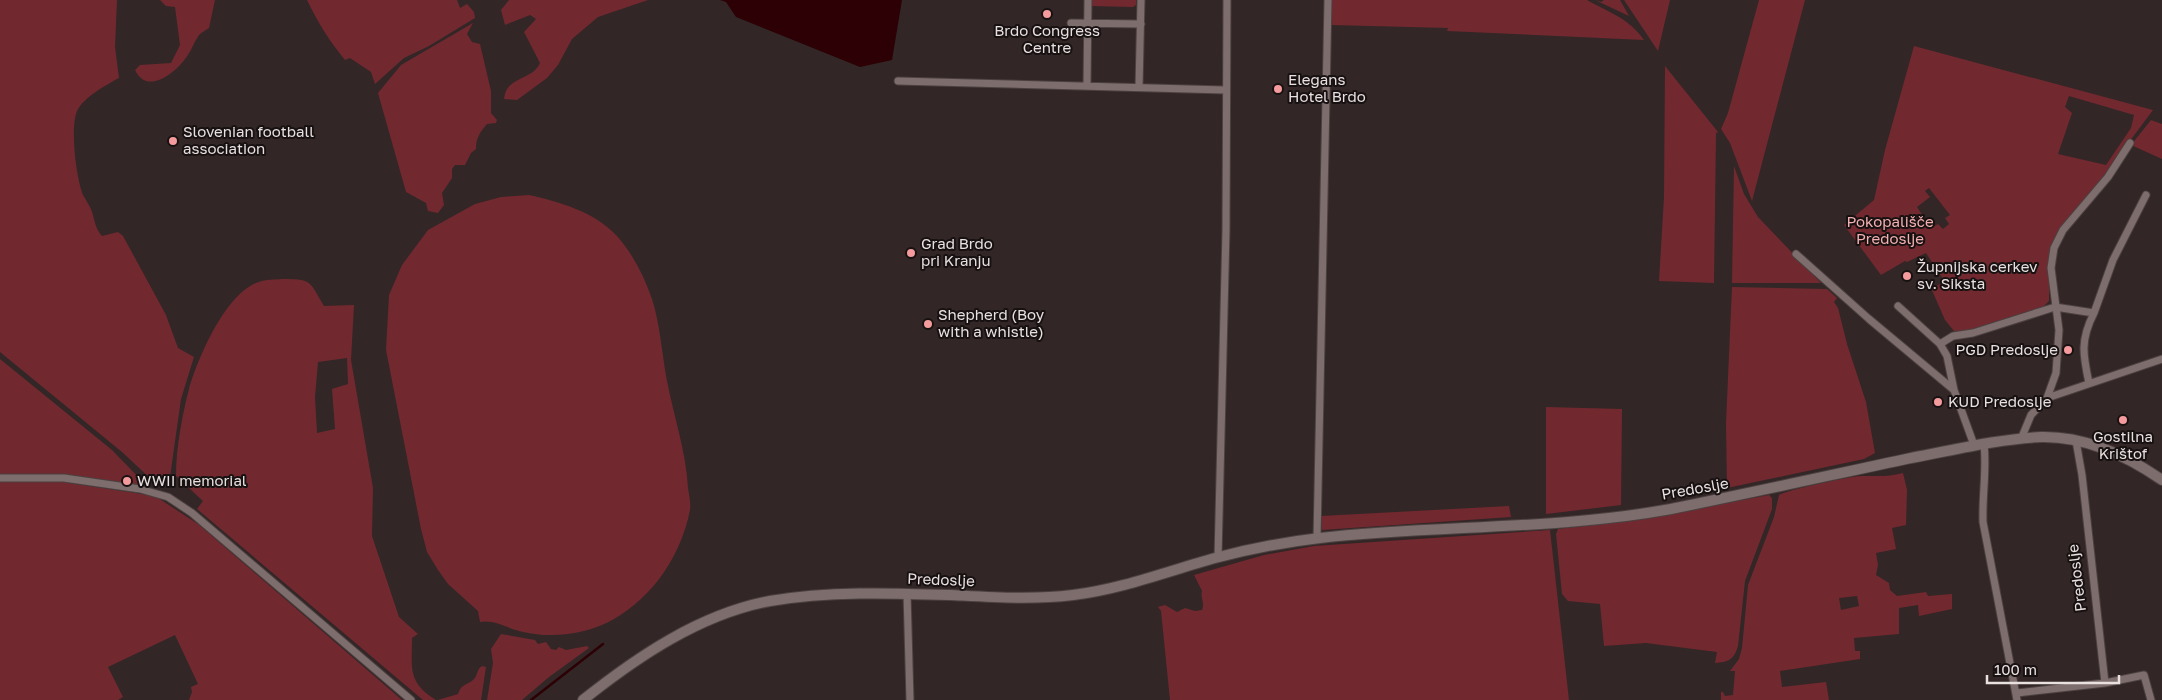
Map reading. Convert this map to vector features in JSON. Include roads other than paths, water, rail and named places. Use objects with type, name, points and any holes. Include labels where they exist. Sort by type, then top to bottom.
[{"type":"street","points":[[1087,86],[1088,0]]},
{"type":"street","points":[[1139,87],[1141,0]]},
{"type":"street","points":[[1218,558],[1226,230],[1225,90],[1227,0]]},
{"type":"street","points":[[1317,538],[1328,0]]},
{"type":"street","points":[[1071,22],[1141,24]]},
{"type":"street","points":[[898,82],[1225,90]]},
{"type":"street","points":[[2021,439],[2031,415],[2047,398],[2056,373],[2059,330],[2051,268],[2054,248],[2063,230],[2108,177],[2130,142]]},
{"type":"street","points":[[2089,383],[2084,358],[2083,339],[2112,260],[2146,195]]},
{"type":"street","points":[[1796,254],[1869,320],[1954,390]]},
{"type":"street","points":[[1898,306],[1940,344],[1947,356],[1954,390],[1986,456],[1982,501],[1983,522],[2017,697],[2144,675],[2151,700]]},
{"type":"street","points":[[1940,344],[1953,336],[1973,333],[2055,307],[2094,313]]},
{"type":"street","points":[[2047,398],[2162,359]]},
{"type":"street","name":"Predoslje","points":[[583,700],[633,662],[664,643],[708,622],[746,607],[771,601],[907,593],[1032,597],[1071,595],[1133,583],[1218,558],[1317,538],[1568,521],[1663,510],[1979,445],[2021,439],[2058,438],[2076,441],[2123,456],[2162,480]]},
{"type":"street","name":"Predoslje","points":[[2076,441],[2082,474],[2104,683]]},
{"type":"street","points":[[0,478],[64,478],[140,488],[168,497],[192,513],[411,700]]},
{"type":"street","points":[[907,593],[910,700]]},
{"type":"waterway","points":[[531,700],[603,644]]},
{"type":"place","name":"Brdo Congress Centre","points":[[1047,14]]},
{"type":"place","name":"Elegans Hotel Brdo","points":[[1278,89]]},
{"type":"place","name":"Slovenian football association","points":[[173,141]]},
{"type":"place","name":"Grad Brdo pri Kranju","points":[[911,253]]},
{"type":"place","name":"Župnijska cerkev sv. Siksta","points":[[1907,276]]},
{"type":"place","name":"Shepherd (Boy with a whistle)","points":[[928,324]]},
{"type":"place","name":"PGD Predoslje","points":[[2068,350]]},
{"type":"place","name":"KUD Predoslje","points":[[1938,402]]},
{"type":"place","name":"Gostilna Krištof","points":[[2123,420]]},
{"type":"place","name":"WWII memorial","points":[[127,481]]},
{"type":"park label","name":"Pokopališče Predoslje","points":[[1890,230]]}]
